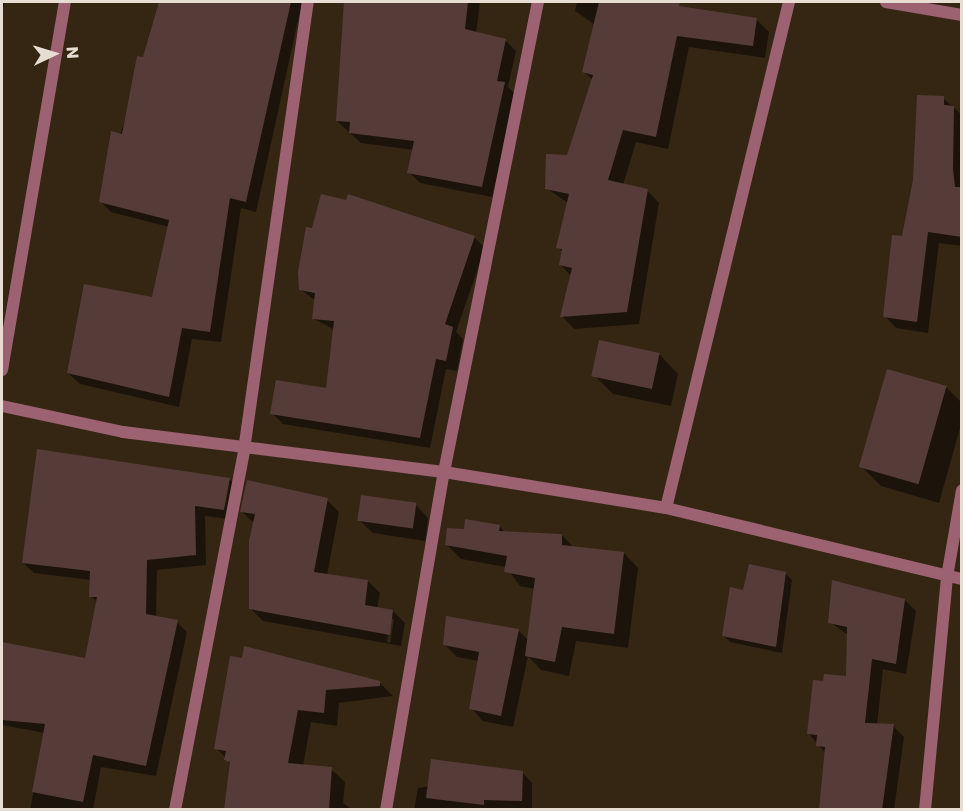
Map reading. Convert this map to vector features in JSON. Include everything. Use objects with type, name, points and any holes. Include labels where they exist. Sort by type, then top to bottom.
[{"type":"street","points":[[2,370],[64,2]]},
{"type":"street","points":[[175,810],[244,450],[308,2]]},
{"type":"street","points":[[386,810],[444,472],[538,2]]},
{"type":"street","points":[[666,508],[789,2]]},
{"type":"street","points":[[886,2],[962,15]]},
{"type":"street","points":[[2,406],[244,450],[444,472],[666,508],[962,579]]},
{"type":"street","points":[[926,810],[946,577],[962,490]]},
{"type":"building","points":[[159,2],[291,2],[246,202],[230,198],[210,332],[182,328],[169,397],[67,373],[84,284],[152,297],[169,220],[99,202],[111,131],[122,134],[137,56],[143,57]]},
{"type":"building","points":[[344,2],[468,2],[465,29],[506,39],[497,81],[505,82],[482,187],[407,173],[414,141],[349,133],[350,122],[336,121]]},
{"type":"building","points":[[599,2],[680,2],[679,6],[757,18],[753,46],[677,36],[656,137],[623,130],[608,180],[648,189],[627,312],[560,317],[572,268],[559,265],[562,249],[556,248],[569,194],[545,189],[546,154],[567,155],[593,75],[582,72]]},
{"type":"building","points":[[917,95],[944,96],[944,105],[954,106],[953,169],[955,187],[962,187],[962,237],[928,232],[917,322],[883,317],[892,235],[902,236],[913,180]]},
{"type":"building","points":[[321,194],[346,200],[348,194],[475,236],[445,324],[453,327],[446,361],[436,359],[420,438],[270,414],[276,380],[326,388],[334,321],[312,319],[315,293],[299,290],[298,272],[306,227],[312,228]]},
{"type":"building","points":[[599,340],[660,353],[652,389],[591,376]]},
{"type":"building","points":[[887,369],[947,386],[918,484],[859,467]]},
{"type":"building","points":[[37,449],[230,478],[224,510],[195,506],[196,555],[147,560],[146,614],[178,620],[146,766],[93,755],[83,802],[32,792],[45,724],[2,720],[2,642],[85,658],[97,597],[89,597],[90,571],[22,563]]},
{"type":"building","points":[[247,480],[328,498],[314,572],[368,580],[365,605],[393,610],[390,635],[249,609],[249,541],[255,514],[240,512]]},
{"type":"building","points":[[361,495],[416,503],[413,529],[357,521]]},
{"type":"building","points":[[465,519],[500,525],[499,531],[562,534],[562,545],[624,552],[614,634],[562,627],[555,662],[525,656],[535,578],[504,572],[507,556],[445,545],[447,528],[464,529]]},
{"type":"building","points":[[749,564],[786,572],[776,647],[722,636],[730,587],[743,590]]},
{"type":"building","points":[[832,580],[905,599],[896,664],[872,659],[865,723],[894,724],[882,810],[819,810],[825,747],[816,746],[817,735],[807,734],[813,680],[823,681],[824,674],[846,676],[847,627],[828,623]]},
{"type":"building","points":[[446,616],[519,629],[501,716],[469,709],[479,652],[443,645]]},
{"type":"building","points":[[244,646],[380,681],[380,686],[326,690],[324,713],[298,710],[288,763],[332,767],[329,810],[224,810],[230,762],[224,760],[226,751],[214,749],[230,656],[242,658]]},
{"type":"building","points":[[431,759],[523,771],[522,801],[484,800],[484,805],[426,798]]}]
